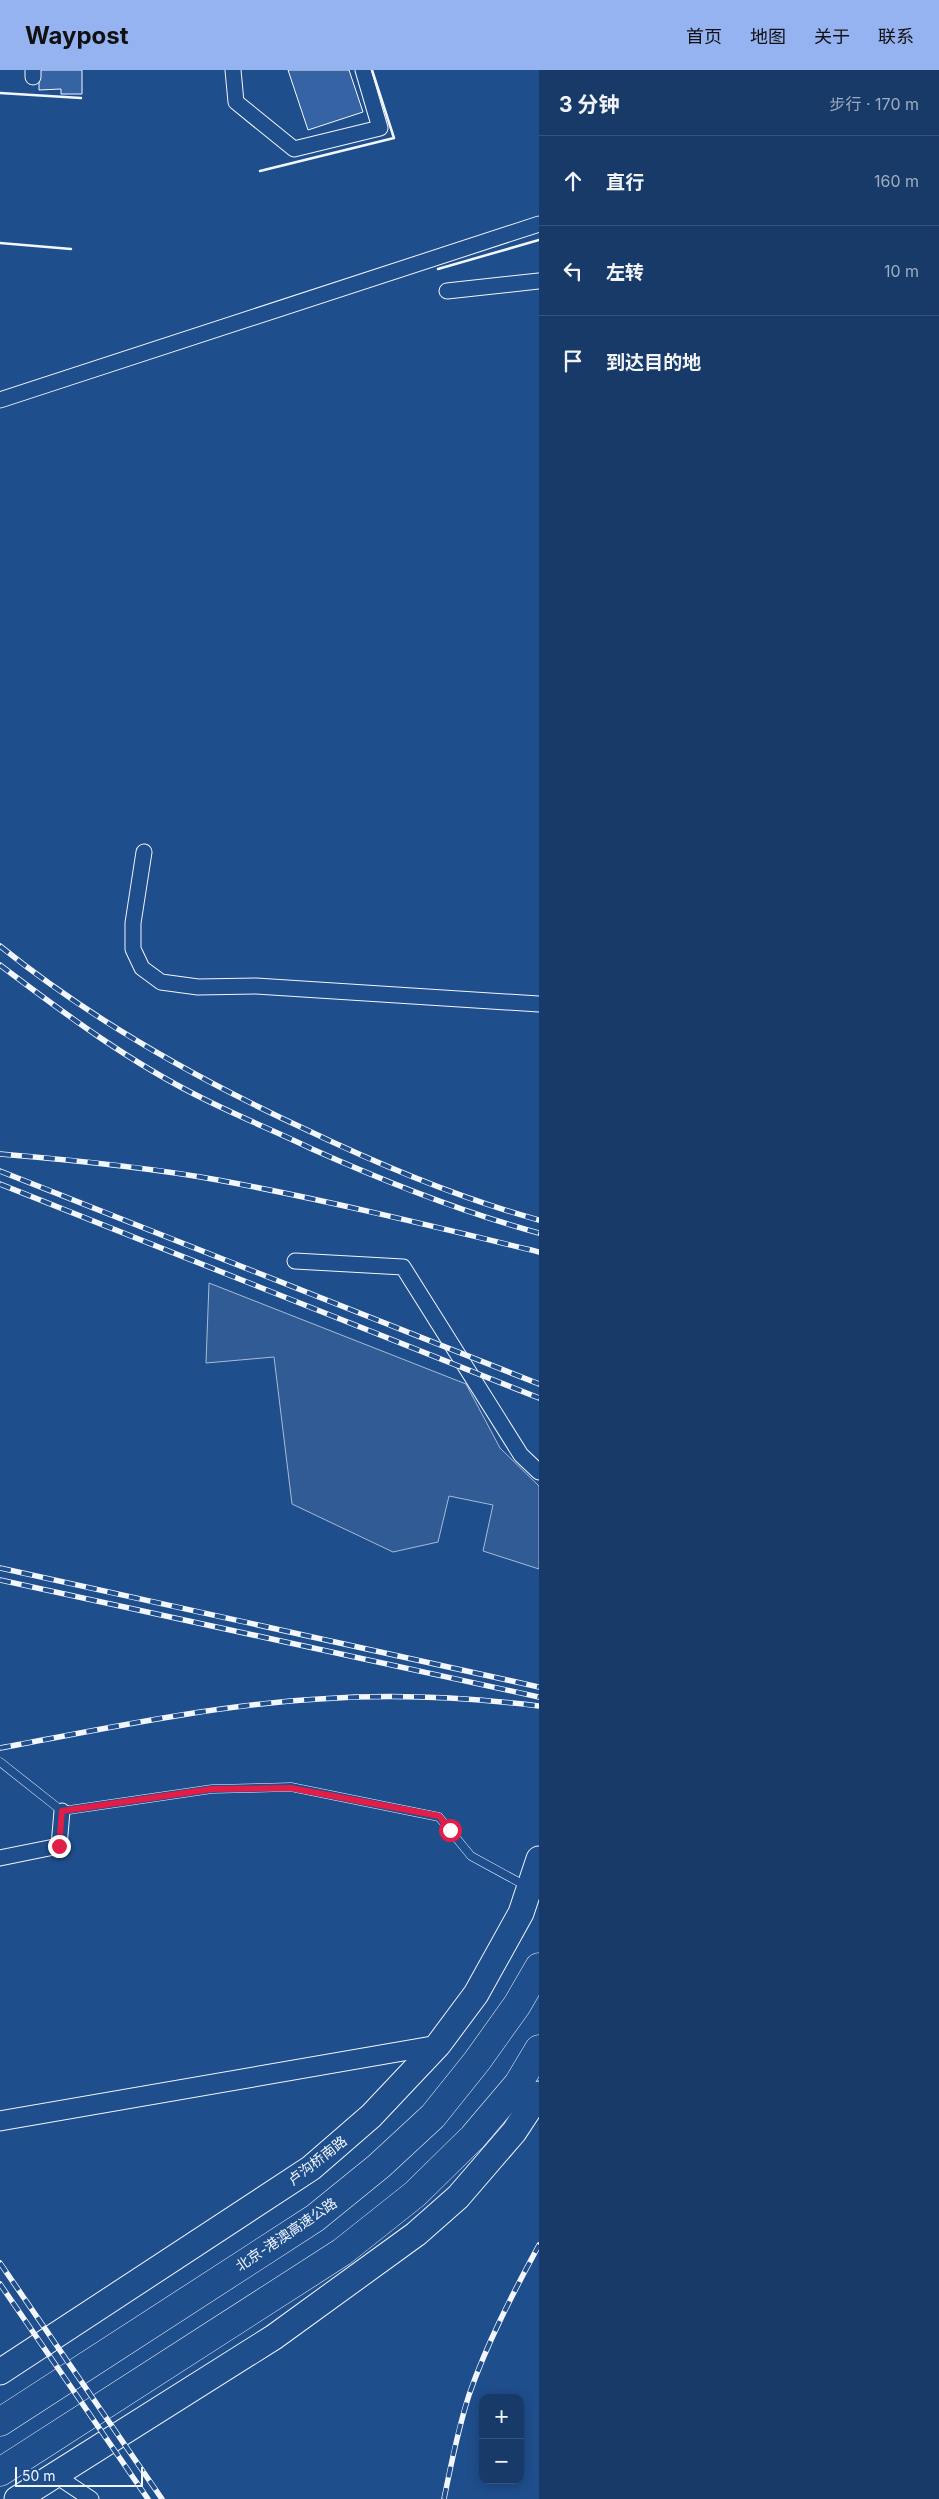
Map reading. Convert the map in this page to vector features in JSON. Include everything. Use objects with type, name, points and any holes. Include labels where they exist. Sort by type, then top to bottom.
[{"type":"highway","name":"卢沟桥南路","points":[[0,2372],[311,2168],[371,2116],[438,2045],[476,1994],[522,1914],[539,1859]]},
{"type":"highway","name":"北京-港澳高速公路","points":[[0,2422],[315,2218],[379,2166],[433,2116],[472,2068],[517,2005],[539,1967]]},
{"type":"highway","points":[[0,2472],[350,2246],[415,2194],[474,2137],[518,2084],[539,2049]]},
{"type":"highway","points":[[17,2499],[274,2337],[416,2234],[458,2197],[514,2132],[539,2094]]},
{"type":"street","points":[[233,70],[236,102],[294,149],[380,128],[363,70]]},
{"type":"street","points":[[0,400],[539,224]]},
{"type":"street","points":[[447,292],[539,281]]},
{"type":"street","points":[[144,852],[133,923],[132,949],[142,968],[161,982],[198,987],[256,986],[539,1004]]},
{"type":"street","points":[[295,1261],[403,1267],[521,1455],[539,1472]]},
{"type":"street","points":[[0,1858],[59,1846],[62,1811]]},
{"type":"street","points":[[0,2121],[438,2045]]},
{"type":"street","points":[[55,2475],[91,2499]]},
{"type":"lane","points":[[0,1762],[62,1811],[212,1789],[291,1788],[439,1816],[471,1856],[530,1888]]},
{"type":"shaded area","points":[[209,1283],[466,1384],[500,1448],[539,1486],[539,1569],[483,1551],[493,1505],[449,1496],[438,1542],[393,1552],[292,1504],[274,1357],[206,1363]]},
{"type":"building","points":[[39,70],[82,70],[82,94],[61,94],[61,89],[39,90]]},
{"type":"building","points":[[288,70],[349,70],[363,112],[308,130]]},
{"type":"railway","points":[[0,946],[35,973],[110,1024],[187,1070],[227,1091],[392,1168],[480,1202],[539,1220]]},
{"type":"railway","points":[[0,965],[74,1020],[125,1054],[206,1100],[396,1185],[481,1216],[539,1233]]},
{"type":"railway","points":[[0,1154],[109,1164],[218,1180],[339,1205],[539,1252]]},
{"type":"railway","points":[[0,1171],[539,1384]]},
{"type":"railway","points":[[0,1184],[539,1398]]},
{"type":"railway","points":[[0,1568],[539,1687]]},
{"type":"railway","points":[[0,1580],[539,1697]]},
{"type":"railway","points":[[0,1748],[200,1712],[280,1702],[347,1697],[402,1697],[484,1700],[539,1706]]},
{"type":"railway","points":[[444,2499],[461,2421],[476,2376],[501,2318],[539,2245]]},
{"type":"railway","points":[[0,2263],[162,2499]]},
{"type":"railway","points":[[0,2284],[148,2499]]},
{"type":"wall","points":[[260,171],[394,138],[372,70]]},
{"type":"wall","points":[[0,93],[81,98]]},
{"type":"wall","points":[[438,269],[539,240]]},
{"type":"wall","points":[[0,243],[71,249]]},
{"type":"route","points":[[59,1846],[62,1811],[212,1789],[291,1788],[439,1816],[450,1830]]}]
